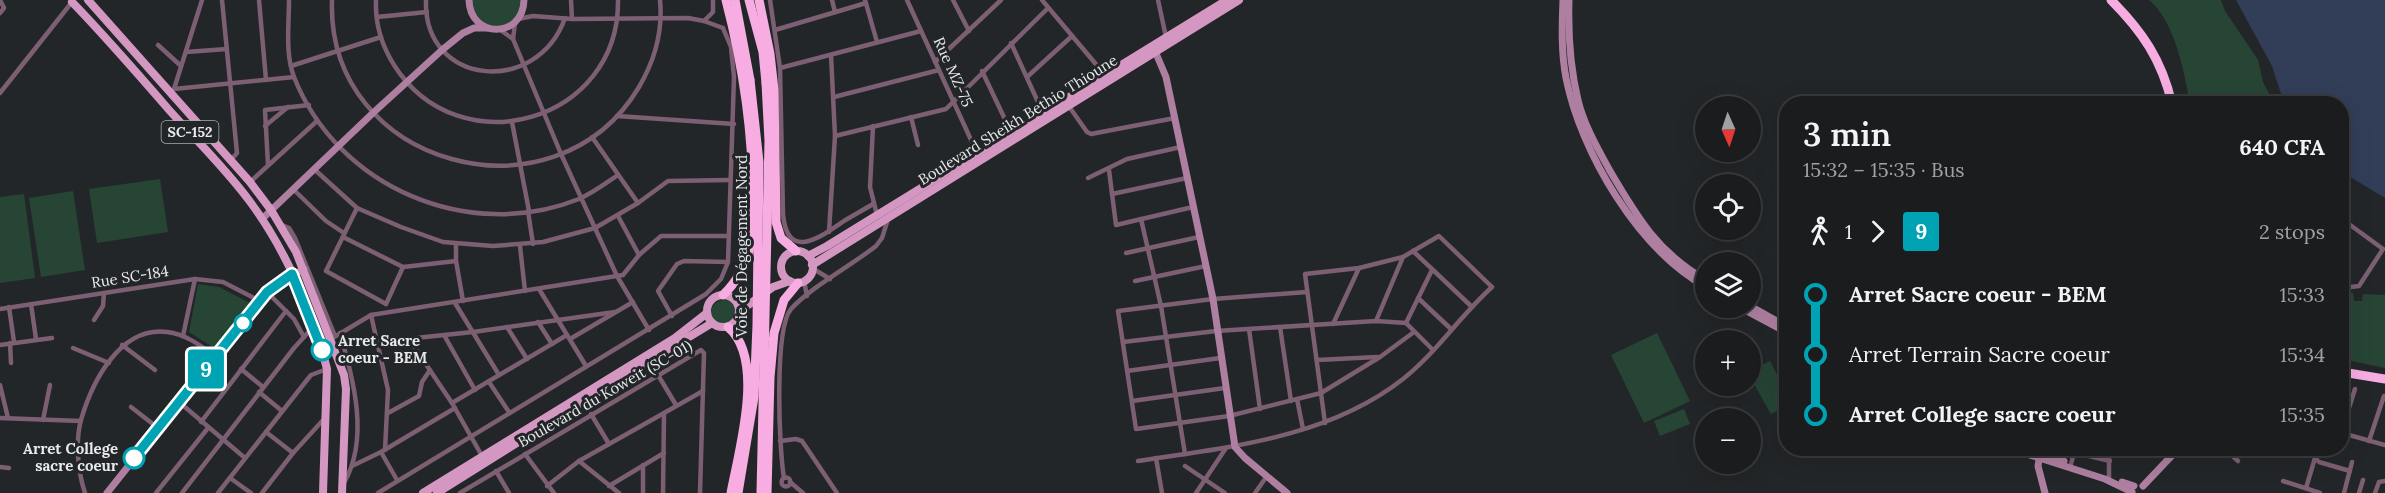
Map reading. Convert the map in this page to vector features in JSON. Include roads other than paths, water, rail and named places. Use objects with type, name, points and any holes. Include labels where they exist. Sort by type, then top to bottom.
[{"type":"highway","points":[[723,295],[732,286],[740,271],[750,247],[752,232],[751,147],[736,38],[726,0]]},
{"type":"highway","name":"Voie de Dégagement Nord","points":[[735,0],[750,80],[759,162],[754,397],[738,493]]},
{"type":"highway","name":"Voie de Dégagement Nord","points":[[751,0],[763,52],[769,141],[764,493]]},
{"type":"highway","points":[[759,0],[770,54],[774,90],[776,222],[781,238],[796,251]]},
{"type":"highway","points":[[2111,0],[2135,24],[2151,48],[2164,75],[2170,96]]},
{"type":"highway","points":[[2119,0],[2136,17],[2162,56],[2176,96]]},
{"type":"highway","points":[[764,493],[774,333],[784,300],[797,282]]},
{"type":"highway","points":[[728,327],[735,332],[741,344],[748,372],[743,428],[731,493]]},
{"type":"highway","points":[[2349,367],[2385,374]]},
{"type":"highway","points":[[2349,373],[2385,379]]},
{"type":"main road","points":[[88,0],[173,91],[250,182],[280,224],[304,269],[336,336],[346,389],[342,489]]},
{"type":"main road","name":"Boulevard Sheikh Bethio Thioune","points":[[808,256],[1105,75],[1216,3],[1227,0]]},
{"type":"main road","name":"Boulevard Sheikh Bethio Thioune","points":[[812,266],[889,215],[1239,0]]},
{"type":"main road","name":"SC-152","points":[[72,1],[227,174],[262,219],[292,274],[327,369],[323,493]]},
{"type":"main road","points":[[423,493],[675,338],[707,313],[711,300],[723,295],[735,300],[752,297],[771,284],[781,271],[781,263],[785,256],[796,251],[808,256],[812,266],[810,276],[797,282],[772,287],[740,311]]},
{"type":"main road","points":[[781,271],[797,282]]},
{"type":"main road","points":[[707,313],[712,323],[728,327],[738,319],[740,311],[735,300]]},
{"type":"main road","points":[[436,493],[712,323]]},
{"type":"street","points":[[0,0],[4,8],[0,13]]},
{"type":"street","points":[[202,0],[173,91],[294,77]]},
{"type":"street","points":[[222,0],[237,153],[231,160]]},
{"type":"street","points":[[259,0],[266,80]]},
{"type":"street","points":[[289,0],[291,66],[294,77],[317,121],[338,147],[369,173],[423,201],[471,213],[548,208],[581,198],[618,175]]},
{"type":"street","points":[[332,0],[334,30],[339,52],[357,90],[374,112],[399,135],[414,145],[445,159],[479,166],[519,166],[561,154],[592,137],[617,116],[635,94],[656,51],[661,18],[660,0]]},
{"type":"street","points":[[376,0],[381,37],[391,61],[407,82],[432,104],[462,118],[512,122],[544,113],[564,102],[590,80],[608,51],[617,19],[618,0]]},
{"type":"street","points":[[426,0],[433,36],[442,50],[467,66],[486,71],[505,71],[524,65],[550,46],[565,18]]},
{"type":"street","points":[[470,0],[475,19],[487,28]]},
{"type":"street","points":[[572,0],[572,19]]},
{"type":"street","points":[[704,21],[713,12],[713,0]]},
{"type":"street","points":[[770,0],[780,68],[783,214],[786,231],[795,240],[814,241],[873,204]]},
{"type":"street","points":[[832,0],[835,12]]},
{"type":"street","name":"Rue MZ-75","points":[[907,0],[977,153]]},
{"type":"street","points":[[953,0],[969,31]]},
{"type":"street","points":[[935,62],[1001,0]]},
{"type":"street","points":[[1041,0],[1105,75]]},
{"type":"street","points":[[1158,0],[1166,37]]},
{"type":"street","points":[[1563,0],[1561,33],[1565,76],[1576,117],[1588,147],[1642,234],[1674,266],[1695,280]]},
{"type":"street","points":[[1569,0],[1568,33],[1573,76],[1579,105],[1592,136],[1643,227],[1676,260],[1695,273]]},
{"type":"street","points":[[0,93],[72,1]]},
{"type":"street","points":[[775,30],[866,2],[877,42]]},
{"type":"street","points":[[513,39],[516,21],[524,4],[533,16]]},
{"type":"street","points":[[835,136],[946,109],[1048,8]]},
{"type":"street","points":[[377,17],[427,12]]},
{"type":"street","points":[[464,33],[470,25],[472,13]]},
{"type":"street","points":[[262,219],[442,50],[474,28],[499,29],[533,16],[572,19],[661,18],[704,21],[723,28],[736,38]]},
{"type":"street","points":[[378,493],[509,412],[672,316],[712,290],[725,274],[728,262],[734,77],[731,47],[723,28]]},
{"type":"street","points":[[499,29],[513,39],[561,154],[617,276],[649,330]]},
{"type":"street","points":[[780,68],[921,31]]},
{"type":"street","points":[[1027,77],[1072,36]]},
{"type":"street","points":[[291,66],[381,37]]},
{"type":"street","points":[[1011,43],[1043,113]]},
{"type":"street","points":[[158,45],[181,66]]},
{"type":"street","points":[[186,52],[227,49]]},
{"type":"street","points":[[1155,51],[1166,77],[1213,299],[1235,447],[1287,493]]},
{"type":"street","points":[[829,232],[835,136],[831,55]]},
{"type":"street","points":[[834,97],[939,70]]},
{"type":"street","points":[[982,72],[1011,132]]},
{"type":"street","points":[[268,165],[265,110],[309,105]]},
{"type":"street","points":[[1068,105],[1087,132],[1092,134],[1175,118]]},
{"type":"street","points":[[265,127],[288,107]]},
{"type":"street","points":[[617,116],[734,124]]},
{"type":"street","points":[[911,117],[918,145]]},
{"type":"street","points":[[250,182],[317,121]]},
{"type":"street","points":[[512,122],[533,244]]},
{"type":"street","points":[[873,126],[870,187],[877,215]]},
{"type":"street","points":[[592,137],[638,203]]},
{"type":"street","points":[[1088,178],[1109,170],[1127,159],[1180,147]]},
{"type":"street","points":[[314,169],[357,208],[418,235],[456,244],[520,246],[566,238],[595,228],[618,216],[668,181],[730,180]]},
{"type":"street","points":[[1109,170],[1116,225],[1192,207]]},
{"type":"street","points":[[1112,194],[1187,178]]},
{"type":"street","points":[[294,189],[326,221],[344,235],[403,267],[456,261]]},
{"type":"street","points":[[357,208],[326,271],[386,304]]},
{"type":"street","points":[[787,493],[786,484],[789,478],[784,478],[780,441],[782,349],[784,329],[790,310],[871,249],[882,238],[889,215]]},
{"type":"street","points":[[618,216],[639,255]]},
{"type":"street","points":[[1141,219],[1161,306],[1185,454]]},
{"type":"street","points":[[280,224],[289,228],[295,238],[336,336],[355,395],[355,446],[352,466],[342,489]]},
{"type":"street","points":[[2349,224],[2384,249],[2359,286],[2349,287]]},
{"type":"street","points":[[336,336],[371,315],[617,276],[627,271],[639,255],[662,236],[729,236]]},
{"type":"street","points":[[1138,460],[1235,447],[1325,423],[1352,411],[1402,379],[1432,350],[1470,306],[1492,287],[1439,236],[1403,257],[1359,268],[1305,274],[1325,423]]},
{"type":"street","points":[[1126,253],[1199,237]]},
{"type":"street","points":[[456,244],[456,261],[464,301]]},
{"type":"street","points":[[520,246],[525,291]]},
{"type":"street","points":[[1413,251],[1470,306]]},
{"type":"street","points":[[1376,321],[1403,257]]},
{"type":"street","points":[[672,316],[658,291],[677,264],[684,261],[728,262]]},
{"type":"street","points":[[812,266],[830,279]]},
{"type":"street","points":[[1135,281],[1206,266]]},
{"type":"street","points":[[387,312],[386,304],[403,267]]},
{"type":"street","points":[[1333,324],[1359,268]]},
{"type":"street","points":[[106,493],[267,292],[292,274],[304,269]]},
{"type":"street","points":[[1406,323],[1432,270]]},
{"type":"street","points":[[183,336],[195,279]]},
{"type":"street","name":"Rue SC-184","points":[[0,309],[195,279],[223,282],[260,301]]},
{"type":"street","points":[[797,282],[807,296]]},
{"type":"street","points":[[539,289],[586,366]]},
{"type":"street","points":[[267,292],[297,322],[304,337]]},
{"type":"street","points":[[1307,292],[1213,299],[1118,311],[1136,429],[1229,416],[1321,393],[1380,357],[1414,332]]},
{"type":"street","points":[[94,321],[104,306],[104,293]]},
{"type":"street","points":[[1418,298],[1451,329]]},
{"type":"street","points":[[352,466],[383,451],[499,375],[552,344],[591,327],[633,302]]},
{"type":"street","points":[[455,303],[499,375]]},
{"type":"street","points":[[31,304],[36,339]]},
{"type":"street","points":[[9,307],[11,363]]},
{"type":"street","points":[[201,422],[286,311]]},
{"type":"street","points":[[377,342],[473,332],[615,312]]},
{"type":"street","points":[[1761,312],[1779,322]]},
{"type":"street","points":[[371,315],[385,370],[388,413],[383,451],[397,480]]},
{"type":"street","points":[[584,315],[591,327]]},
{"type":"street","points":[[1760,318],[1779,328]]},
{"type":"street","points":[[1123,342],[1216,331],[1376,321],[1406,323],[1432,350]]},
{"type":"street","points":[[538,322],[552,344]]},
{"type":"street","points":[[185,492],[222,440],[313,327]]},
{"type":"street","points":[[507,327],[527,359]]},
{"type":"street","points":[[1280,327],[1291,401]]},
{"type":"street","points":[[1249,329],[1260,408]]},
{"type":"street","points":[[85,493],[79,462],[81,422],[98,380],[122,345],[137,336],[153,332],[168,332],[183,336],[216,357]]},
{"type":"street","points":[[444,335],[476,390]]},
{"type":"street","points":[[0,345],[52,338]]},
{"type":"street","points":[[409,339],[471,435],[482,457]]},
{"type":"street","points":[[122,345],[155,370]]},
{"type":"street","points":[[73,348],[109,363]]},
{"type":"street","name":"Boulevard du Koweit (SC-01)","points":[[460,493],[701,350],[704,353],[700,493]]},
{"type":"street","points":[[1317,360],[1380,357]]},
{"type":"street","points":[[1127,371],[1220,358]]},
{"type":"street","points":[[241,369],[282,411]]},
{"type":"street","points":[[218,493],[312,375],[327,369]]},
{"type":"street","points":[[388,413],[419,396],[422,382],[430,370]]},
{"type":"street","points":[[658,375],[676,405]]},
{"type":"street","points":[[489,382],[509,412]]},
{"type":"street","points":[[0,385],[8,418]]},
{"type":"street","points":[[43,420],[50,385]]},
{"type":"street","points":[[1132,400],[1225,388]]},
{"type":"street","points":[[2349,408],[2355,389]]},
{"type":"street","points":[[547,486],[579,462],[703,391]]},
{"type":"street","points":[[2368,441],[2384,396]]},
{"type":"street","points":[[1297,399],[1304,429]]},
{"type":"street","points":[[179,402],[246,458]]},
{"type":"street","points":[[131,407],[158,428]]},
{"type":"street","points":[[663,493],[664,412]]},
{"type":"street","points":[[591,414],[609,444]]},
{"type":"street","points":[[262,493],[293,453],[326,417]]},
{"type":"street","points":[[0,418],[81,422]]},
{"type":"street","points":[[156,493],[208,428]]},
{"type":"street","points":[[266,432],[293,453]]},
{"type":"street","points":[[2349,434],[2385,445]]},
{"type":"street","points":[[780,441],[796,439],[802,441],[837,493]]},
{"type":"street","points":[[1196,493],[1226,448]]},
{"type":"street","points":[[609,486],[663,453]]},
{"type":"street","points":[[525,454],[553,493]]},
{"type":"street","points":[[2043,456],[2038,466],[2045,493]]},
{"type":"street","points":[[2049,456],[2109,477],[2137,490]]},
{"type":"street","points":[[2049,456],[2137,490]]},
{"type":"street","points":[[2060,460],[2062,456]]},
{"type":"street","points":[[2071,464],[2073,456]]},
{"type":"street","points":[[2088,456],[2110,461]]},
{"type":"street","points":[[2109,477],[2110,456]]},
{"type":"street","points":[[2137,490],[2172,456]]},
{"type":"street","points":[[2233,456],[2238,461]]},
{"type":"street","points":[[1156,458],[1162,493]]},
{"type":"street","points":[[2306,488],[2314,458],[2350,471]]},
{"type":"street","points":[[579,462],[619,493]]},
{"type":"street","points":[[2344,493],[2352,462]]},
{"type":"street","points":[[643,465],[643,493]]},
{"type":"street","points":[[0,466],[9,468]]},
{"type":"street","points":[[1185,466],[1225,493]]},
{"type":"street","points":[[496,471],[509,493]]},
{"type":"street","points":[[1255,493],[1267,476]]},
{"type":"street","points":[[230,478],[251,493]]},
{"type":"street","points":[[2359,493],[2363,480]]},
{"type":"street","points":[[2283,481],[2320,493]]},
{"type":"street","points":[[2376,493],[2379,482],[2385,481]]},
{"type":"street","points":[[764,493],[786,484]]},
{"type":"street","points":[[786,484],[803,493]]},
{"type":"water","points":[[2236,0],[2385,0],[2385,198],[2349,176],[2349,96],[2282,96],[2272,66]]},
{"type":"place","name":"Arret Sacre coeur - BEM","points":[[322,350]]},
{"type":"place","name":"Arret College sacre coeur","points":[[134,458]]}]
